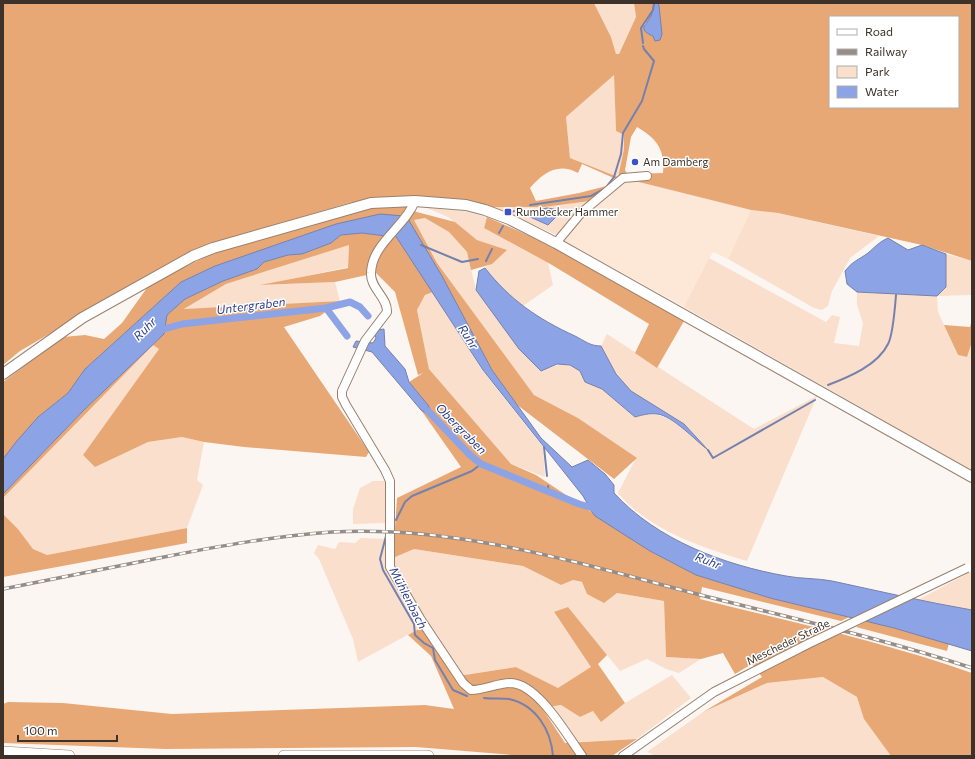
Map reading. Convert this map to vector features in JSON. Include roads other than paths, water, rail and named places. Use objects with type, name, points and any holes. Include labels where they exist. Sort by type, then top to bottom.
[{"type":"highway","points":[[3,752],[70,756]]},
{"type":"highway","points":[[284,756],[428,756]]},
{"type":"main road","points":[[3,374],[54,336],[92,312],[175,265],[202,252],[361,206],[386,201],[415,200],[454,203],[485,210],[509,219],[556,243],[972,477]]},
{"type":"street","points":[[556,243],[581,214],[623,178],[646,176]]},
{"type":"street","points":[[415,200],[406,216],[383,244],[375,257],[371,269],[372,281],[388,310],[365,341],[343,386],[342,397],[388,477],[391,528],[390,564],[392,572],[460,680],[467,687],[476,690],[512,683],[525,687],[539,698],[582,756]]},
{"type":"street","name":"Mescheder Straße","points":[[623,756],[714,692],[808,644],[970,566]]},
{"type":"water","points":[[654,3],[658,3],[659,6],[662,34],[660,40],[655,41],[653,36],[648,34],[644,29],[652,14]]},
{"type":"water","points":[[547,208],[560,210],[560,213],[548,225],[528,216],[532,211]]},
{"type":"water","name":"Ruhr","points":[[380,214],[404,216],[386,236],[362,233],[341,235],[331,243],[302,254],[288,255],[264,262],[257,269],[223,281],[185,299],[167,315],[164,334],[85,409],[3,494],[3,459],[16,442],[38,417],[68,393],[85,369],[181,282],[215,266],[336,224]]},
{"type":"water","name":"Ruhr","points":[[408,219],[442,276],[492,370],[541,438],[572,467],[588,460],[605,474],[614,485],[614,493],[631,510],[671,537],[716,557],[763,571],[792,577],[832,581],[972,610],[972,651],[894,628],[770,598],[696,575],[650,551],[595,516],[586,504],[587,503],[583,496],[483,370],[395,235]]},
{"type":"water","points":[[888,238],[908,250],[922,245],[946,254],[946,287],[937,296],[857,292],[847,284],[845,271],[848,267]]},
{"type":"water","points":[[485,268],[504,290],[526,308],[549,323],[588,343],[601,346],[616,374],[631,391],[684,424],[708,450],[677,423],[663,415],[651,414],[635,417],[602,389],[585,382],[580,371],[570,365],[557,364],[541,371],[519,349],[476,290],[479,271]]},
{"type":"water","points":[[384,329],[385,346],[405,369],[409,382],[428,405],[434,418],[421,410],[372,352],[353,347],[356,341],[373,343],[376,338],[374,333],[377,330]]},
{"type":"waterway","points":[[643,43],[641,28],[653,10],[654,3]]},
{"type":"waterway","points":[[607,186],[614,177],[621,154],[623,133],[642,101],[654,61],[643,46]]},
{"type":"waterway","points":[[530,205],[591,196],[604,189]]},
{"type":"waterway","points":[[499,233],[503,226]]},
{"type":"waterway","points":[[421,245],[462,262],[478,259]]},
{"type":"waterway","points":[[486,261],[492,249]]},
{"type":"waterway","points":[[828,385],[862,369],[870,364],[883,351],[890,340],[894,321],[896,295]]},
{"type":"waterway","name":"Untergraben","points":[[157,331],[182,324],[326,308],[350,302],[360,307],[368,316]]},
{"type":"waterway","points":[[326,308],[347,336]]},
{"type":"waterway","points":[[708,450],[713,458],[815,400]]},
{"type":"waterway","name":"Obergraben","points":[[428,411],[470,455],[481,464],[579,504],[597,509]]},
{"type":"waterway","points":[[544,447],[547,476]]},
{"type":"waterway","name":"Mühlenbach","points":[[396,520],[405,502],[412,496],[472,471],[481,464]]},
{"type":"waterway","name":"Obergraben","points":[[548,486],[549,492]]},
{"type":"waterway","name":"Mühlenbach","points":[[386,536],[380,559],[383,570],[414,624],[415,635],[424,643],[433,648],[435,660],[453,690],[467,696]]},
{"type":"waterway","name":"Mühlenbach","points":[[484,698],[509,699],[519,702],[527,707],[534,713],[545,728],[552,746],[553,756]]},
{"type":"railway","points":[[3,589],[227,545],[269,539],[332,532],[378,531],[424,534],[514,548],[604,569],[868,637],[972,668]]},
{"type":"place","name":"Am Damberg","points":[[635,162]]},
{"type":"place","name":"Rumbecker Hammer","points":[[508,212]]}]
